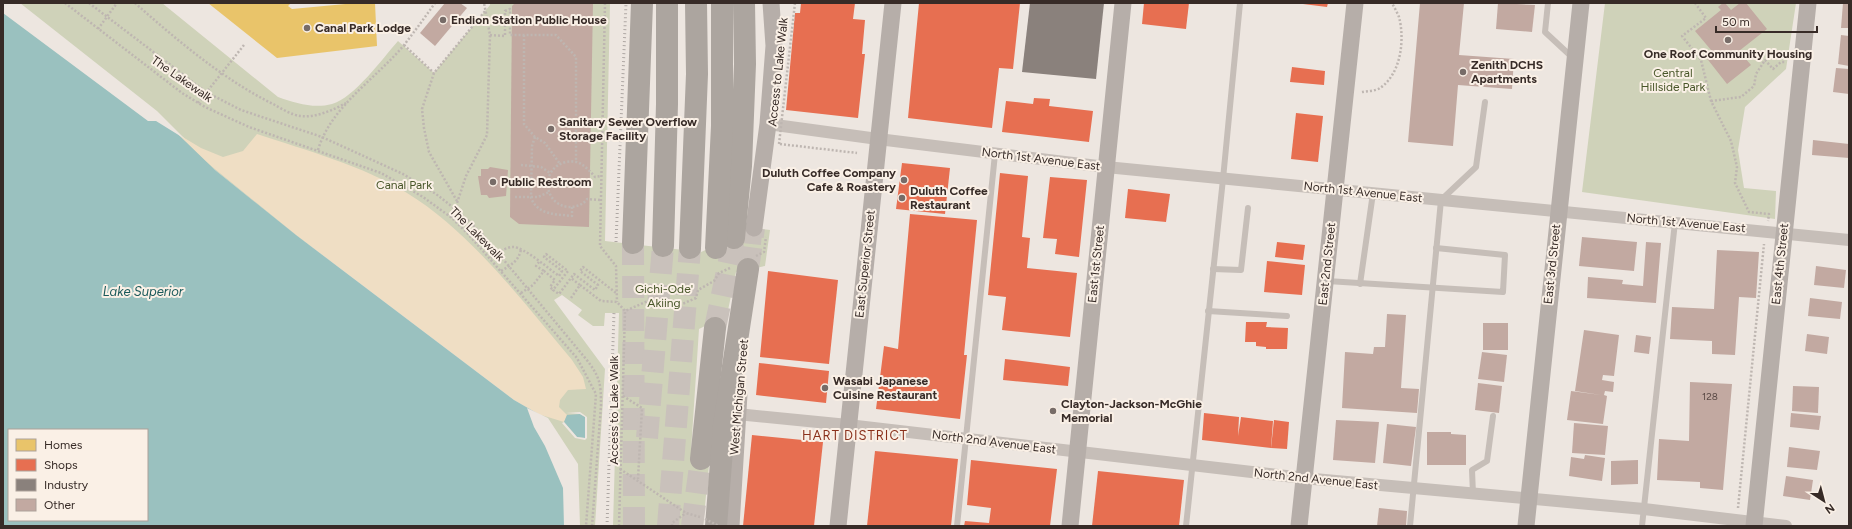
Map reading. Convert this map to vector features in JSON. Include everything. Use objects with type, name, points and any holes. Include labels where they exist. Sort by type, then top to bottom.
[{"type":"highway","points":[[633,243],[642,3]]},
{"type":"highway","points":[[663,246],[667,104],[667,3]]},
{"type":"highway","points":[[690,248],[697,74],[696,3]]},
{"type":"highway","points":[[722,3],[722,126],[725,243],[741,166],[745,64],[744,3]]},
{"type":"highway","points":[[713,524],[724,425],[745,266]]},
{"type":"highway","points":[[701,459],[715,328]]},
{"type":"street","points":[[761,229],[774,46],[771,3]]},
{"type":"street","name":"East Superior Street","points":[[838,526],[893,3]]},
{"type":"street","name":"East 1st Street","points":[[1070,526],[1123,3]]},
{"type":"street","name":"East 2nd Street","points":[[1299,526],[1355,3]]},
{"type":"street","name":"East 3rd Street","points":[[1526,526],[1581,3]]},
{"type":"street","name":"East 4th Street","points":[[1754,525],[1808,3]]},
{"type":"street","name":"North 1st Avenue East","points":[[768,124],[1106,167],[1558,212],[1784,232],[1849,240]]},
{"type":"street","name":"West Michigan Street","points":[[731,526],[745,266]]},
{"type":"street","name":"North 2nd Avenue East","points":[[736,414],[967,438],[1303,478],[1644,509],[1736,521],[1754,525],[1786,526]]},
{"type":"lane","points":[[1186,526],[1240,3]]},
{"type":"lane","points":[[1548,3],[1545,32],[1574,59]]},
{"type":"lane","points":[[1410,526],[1441,200],[1476,167],[1485,102]]},
{"type":"lane","points":[[957,526],[995,154]]},
{"type":"lane","points":[[1360,284],[1373,193]]},
{"type":"lane","points":[[1213,269],[1241,270],[1248,208]]},
{"type":"lane","points":[[1642,526],[1675,222]]},
{"type":"lane","points":[[1325,281],[1433,289],[1503,292],[1505,255],[1436,248]]},
{"type":"lane","points":[[1208,311],[1287,316]]},
{"type":"lane","points":[[1473,494],[1472,470],[1487,461],[1492,416]]},
{"type":"path","name":"The Lakewalk","points":[[64,3],[182,93],[198,103],[249,127],[381,173],[406,186],[452,218],[491,258],[577,358],[596,394],[586,526]]},
{"type":"path","points":[[89,3],[206,92],[241,110],[322,137],[403,174],[436,194],[483,235],[595,372],[601,386],[601,406],[592,526]]},
{"type":"path","points":[[98,29],[117,3]]},
{"type":"path","points":[[135,3],[222,73],[250,93],[300,116],[330,112],[346,103]]},
{"type":"path","points":[[318,150],[322,137],[346,103],[404,45],[435,3]]},
{"type":"path","points":[[452,218],[466,176],[487,135],[490,35],[484,3]]},
{"type":"path","points":[[604,3],[600,246],[616,266],[617,302]]},
{"type":"path","name":"Access to Lake Walk","points":[[778,152],[795,3]]},
{"type":"path","points":[[1362,92],[1379,89],[1389,79],[1398,64],[1401,45],[1399,17],[1392,3]]},
{"type":"path","points":[[1695,3],[1706,18],[1682,36],[1701,60],[1712,101],[1731,141],[1737,167],[1735,183],[1749,212],[1769,214],[1763,249],[1736,521]]},
{"type":"path","points":[[490,35],[505,36],[505,11],[510,9],[510,35],[556,35],[576,57],[576,162]]},
{"type":"path","points":[[457,201],[429,152],[422,109],[434,73],[486,10]]},
{"type":"path","points":[[524,35],[524,124],[535,137],[545,143],[560,164]]},
{"type":"path","points":[[198,103],[244,45]]},
{"type":"path","points":[[404,45],[434,73]]},
{"type":"path","points":[[1712,101],[1741,97],[1754,86],[1756,74],[1766,60],[1773,69],[1781,62],[1785,62]]},
{"type":"path","points":[[535,137],[532,146],[531,198],[534,204],[542,211],[572,216],[572,207]]},
{"type":"path","name":"Access to Lake Walk","points":[[779,144],[857,153]]},
{"type":"path","points":[[600,200],[587,199],[581,204],[572,207],[564,206],[557,202],[549,192],[547,184],[550,173],[560,164],[576,162],[581,164],[595,177],[601,176]]},
{"type":"path","points":[[521,165],[540,167],[550,173]]},
{"type":"path","points":[[515,197],[538,197],[549,192]]},
{"type":"path","points":[[571,278],[601,301],[617,302],[625,310],[657,297],[673,308],[696,298],[698,290],[714,281],[719,273],[745,266],[764,252],[761,229]]},
{"type":"path","points":[[491,258],[504,250],[513,247],[521,249],[559,276],[562,271],[544,257],[546,254],[568,270],[553,290]]},
{"type":"path","points":[[502,271],[515,263],[520,255],[521,249]]},
{"type":"path","points":[[539,262],[536,266],[555,280],[550,288],[559,294],[574,274],[594,290],[598,285],[580,271],[583,267],[617,293]]},
{"type":"path","points":[[521,293],[533,285],[544,271]]},
{"type":"path","points":[[571,298],[580,285]]},
{"type":"path","name":"Access to Lake Walk","points":[[625,310],[620,469],[686,513],[713,524]]},
{"type":"path","points":[[622,396],[642,408],[638,480]]},
{"type":"path","points":[[619,526],[620,469]]},
{"type":"path","points":[[672,526],[672,523],[686,513]]},
{"type":"green space","points":[[17,3],[162,3],[278,97],[311,106],[318,106],[332,104],[341,100],[359,86],[398,41],[434,73],[490,5],[490,3],[610,3],[605,241],[701,252],[742,234],[743,227],[770,230],[765,266],[736,272],[727,315],[699,329],[691,451],[709,465],[703,526],[613,526],[619,313],[605,313],[604,326],[593,326],[578,315],[582,310],[562,295],[554,300],[605,369],[595,526],[578,526],[547,419],[296,235],[215,170]]},
{"type":"green space","name":"Central Hillside Park","points":[[1605,3],[1796,3],[1786,69],[1745,107],[1738,150],[1744,188],[1776,191],[1775,219],[1582,192]]},
{"type":"sand","points":[[156,121],[201,148],[223,157],[243,151],[257,134],[334,159],[372,175],[390,183],[430,209],[475,248],[496,270],[572,360],[583,377],[586,389],[568,390],[560,400],[559,407],[567,415],[564,422],[538,414],[514,400],[296,235]]},
{"type":"water","name":"Lake Superior","points":[[3,3],[156,113],[215,170],[296,235],[514,400],[547,419],[578,526],[3,526]]},
{"type":"water","points":[[580,414],[585,417],[585,438],[577,437],[564,422],[567,415]]},
{"type":"pier","points":[[3,3],[20,3],[157,111],[185,139],[156,121],[148,121],[3,13]]},
{"type":"pier","points":[[527,408],[548,418],[578,464],[580,526],[564,526],[563,488],[545,446],[534,427]]},
{"type":"pier","points":[[580,412],[587,417],[587,438],[585,440],[575,438],[562,423],[564,422],[577,437],[585,438],[585,417],[580,414],[566,413]]},
{"type":"building: Homes","name":"Canal Park Lodge","points":[[208,3],[291,3],[288,6],[292,9],[356,3],[375,3],[377,46],[277,58]]},
{"type":"building: Shops","points":[[801,3],[855,3],[853,19],[865,20],[862,54],[865,54],[858,118],[786,110],[795,13],[800,13]]},
{"type":"building: Shops","points":[[919,3],[1020,3],[1013,69],[999,68],[992,128],[908,118]]},
{"type":"building: Shops","points":[[1144,3],[1189,3],[1186,29],[1142,24]]},
{"type":"building: Shops","points":[[1295,3],[1328,3],[1327,7]]},
{"type":"building: Shops","points":[[1292,67],[1325,71],[1324,85],[1290,82]]},
{"type":"building: Shops","points":[[1034,98],[1050,99],[1049,106],[1093,111],[1089,142],[1002,132],[1006,101],[1033,104]]},
{"type":"building: Shops","points":[[1296,113],[1323,116],[1318,162],[1291,159]]},
{"type":"building: Shops","points":[[902,163],[950,168],[945,214],[896,209]]},
{"type":"building: Shops","points":[[1000,173],[1028,176],[1022,237],[1030,238],[1027,268],[1077,273],[1070,337],[1002,330],[1006,297],[988,295]]},
{"type":"building: Shops","points":[[1050,177],[1087,180],[1079,257],[1055,254],[1057,239],[1043,238]]},
{"type":"building: Shops","points":[[1128,189],[1170,194],[1166,222],[1125,218]]},
{"type":"building: Shops","points":[[910,214],[977,220],[964,355],[967,355],[960,419],[876,409],[884,346],[898,349]]},
{"type":"building: Shops","points":[[1277,242],[1305,245],[1303,260],[1275,257]]},
{"type":"building: Shops","points":[[1267,261],[1305,265],[1302,295],[1264,292]]},
{"type":"building: Shops","points":[[768,271],[838,280],[829,364],[760,357]]},
{"type":"building: Shops","points":[[1246,322],[1267,322],[1266,327],[1288,328],[1287,349],[1266,349],[1266,347],[1256,346],[1256,342],[1245,342]]},
{"type":"building: Shops","points":[[1005,359],[1070,367],[1068,386],[1003,380]]},
{"type":"building: Shops","points":[[759,363],[829,371],[826,403],[756,395]]},
{"type":"building: Shops","points":[[1204,413],[1239,417],[1238,436],[1241,417],[1273,421],[1271,448],[1202,440]]},
{"type":"building: Shops","points":[[1274,420],[1289,422],[1287,449],[1271,448]]},
{"type":"building: Shops","points":[[752,435],[823,442],[814,526],[743,526]]},
{"type":"building: Shops","points":[[875,451],[958,459],[951,526],[867,526]]},
{"type":"building: Shops","points":[[971,460],[1057,469],[1050,526],[964,526],[965,521],[989,523],[991,508],[967,505]]},
{"type":"building: Shops","points":[[1098,471],[1184,480],[1179,526],[1092,526]]},
{"type":"building: Industry","points":[[1030,3],[1104,3],[1096,79],[1022,72]]},
{"type":"building: Other","name":"Endion Station Public House","points":[[445,3],[460,3],[467,8],[435,46],[420,33]]},
{"type":"building: Other","name":"Sanitary Sewer Overflow Storage Facility","points":[[515,3],[593,3],[589,227],[519,224],[510,217],[512,6]]},
{"type":"building: Other","name":"Zenith DCHS Apartments","points":[[1420,3],[1464,3],[1459,55],[1514,59],[1512,89],[1458,85],[1453,146],[1408,142]]},
{"type":"building: Other","points":[[1498,3],[1535,5],[1532,32],[1496,29]]},
{"type":"building: Other","name":"One Roof Community Housing","points":[[1725,3],[1731,10],[1740,3],[1746,3],[1767,29],[1739,51],[1751,65],[1727,84],[1705,56],[1711,50],[1695,31],[1721,10],[1718,7]]},
{"type":"building: Other","points":[[1843,3],[1849,3],[1849,28],[1841,28]]},
{"type":"building: Other","points":[[1841,35],[1849,36],[1849,66],[1838,64]]},
{"type":"building: Other","points":[[1836,68],[1849,69],[1849,94],[1833,92]]},
{"type":"building: Other","points":[[1813,140],[1849,144],[1849,158],[1812,155]]},
{"type":"building: Other","name":"Public Restroom","points":[[490,167],[508,170],[506,196],[489,198],[487,195],[481,195],[478,176],[481,176],[481,169],[488,169]]},
{"type":"building: Other","points":[[1582,237],[1637,242],[1634,271],[1579,266]]},
{"type":"building: Other","points":[[1646,242],[1661,243],[1656,303],[1587,298],[1588,277],[1623,280],[1622,284],[1643,286]]},
{"type":"building: Other","points":[[1717,250],[1759,252],[1756,298],[1739,297],[1735,355],[1712,354],[1712,341],[1670,339],[1672,307],[1714,309]]},
{"type":"building: Other","points":[[1816,266],[1846,270],[1844,288],[1814,285]]},
{"type":"building: Other","points":[[1810,298],[1842,302],[1840,319],[1808,316]]},
{"type":"building: Other","points":[[1387,314],[1406,315],[1401,388],[1419,389],[1417,413],[1342,408],[1345,352],[1373,354],[1374,347],[1385,347]]},
{"type":"building: Other","points":[[1483,323],[1508,323],[1508,350],[1483,350]]},
{"type":"building: Other","points":[[1584,330],[1619,335],[1614,376],[1603,375],[1602,380],[1614,382],[1613,392],[1605,391],[1604,395],[1607,396],[1603,424],[1567,420],[1571,391],[1601,395],[1575,391]]},
{"type":"building: Other","points":[[1807,334],[1829,337],[1827,354],[1805,351]]},
{"type":"building: Other","points":[[1636,335],[1651,337],[1649,354],[1634,352]]},
{"type":"building: Other","points":[[1482,352],[1507,355],[1504,382],[1478,379]]},
{"type":"building: Other","points":[[1690,382],[1732,384],[1723,490],[1700,488],[1700,482],[1657,480],[1659,439],[1689,441]]},
{"type":"building: Other","points":[[1478,383],[1502,386],[1499,413],[1475,410]]},
{"type":"building: Other","points":[[1793,386],[1819,387],[1818,413],[1792,411]]},
{"type":"building: Other","points":[[1791,413],[1821,416],[1819,430],[1790,427]]},
{"type":"building: Other","points":[[1336,420],[1379,422],[1375,463],[1333,460]]},
{"type":"building: Other","points":[[1574,423],[1608,426],[1605,455],[1572,453]]},
{"type":"building: Other","points":[[1387,424],[1416,427],[1411,466],[1383,463]]},
{"type":"building: Other","points":[[1427,432],[1451,432],[1451,434],[1466,435],[1466,465],[1427,465]]},
{"type":"building: Other","points":[[1789,447],[1820,451],[1817,470],[1787,467]]},
{"type":"building: Other","points":[[1585,455],[1605,458],[1602,481],[1569,476],[1571,457],[1584,459]]},
{"type":"building: Other","points":[[1638,460],[1638,484],[1611,485],[1611,461]]},
{"type":"building: Other","points":[[1786,476],[1813,480],[1810,500],[1783,496]]},
{"type":"building: Other","points":[[1379,508],[1407,511],[1406,526],[1377,526]]},
{"type":"tunnel","points":[[750,269],[754,228]]},
{"type":"tunnel","points":[[748,269],[754,228]]},
{"type":"tunnel","points":[[715,328],[734,238]]},
{"type":"tunnel","points":[[633,243],[634,526]]},
{"type":"tunnel","points":[[647,438],[663,246]]},
{"type":"tunnel","points":[[668,526],[690,248]]},
{"type":"tunnel","points":[[692,526],[701,459]]},
{"type":"railway","points":[[616,242],[626,3]]},
{"type":"railway","points":[[607,526],[614,313]]},
{"type":"place","name":"Endion Station Public House","points":[[443,20]]},
{"type":"place","name":"Canal Park Lodge","points":[[307,28]]},
{"type":"place","name":"One Roof Community Housing","points":[[1728,40]]},
{"type":"place","name":"Zenith DCHS Apartments","points":[[1463,72]]},
{"type":"place","name":"Sanitary Sewer Overflow Storage Facility","points":[[551,129]]},
{"type":"place","name":"Duluth Coffee Company Cafe & Roastery","points":[[904,180]]},
{"type":"place","name":"Public Restroom","points":[[493,182]]},
{"type":"place","name":"Duluth Coffee Restaurant","points":[[902,198]]},
{"type":"place","name":"Wasabi Japanese Cuisine Restaurant","points":[[825,388]]},
{"type":"place","name":"Clayton-Jackson-McGhie Memorial","points":[[1053,411]]},
{"type":"district","name":"HART DISTRICT","points":[[855,435]]},
{"type":"park label","name":"Canal Park","points":[[404,185]]},
{"type":"park label","name":"Gichi-Ode' Akiing","points":[[664,296]]}]
